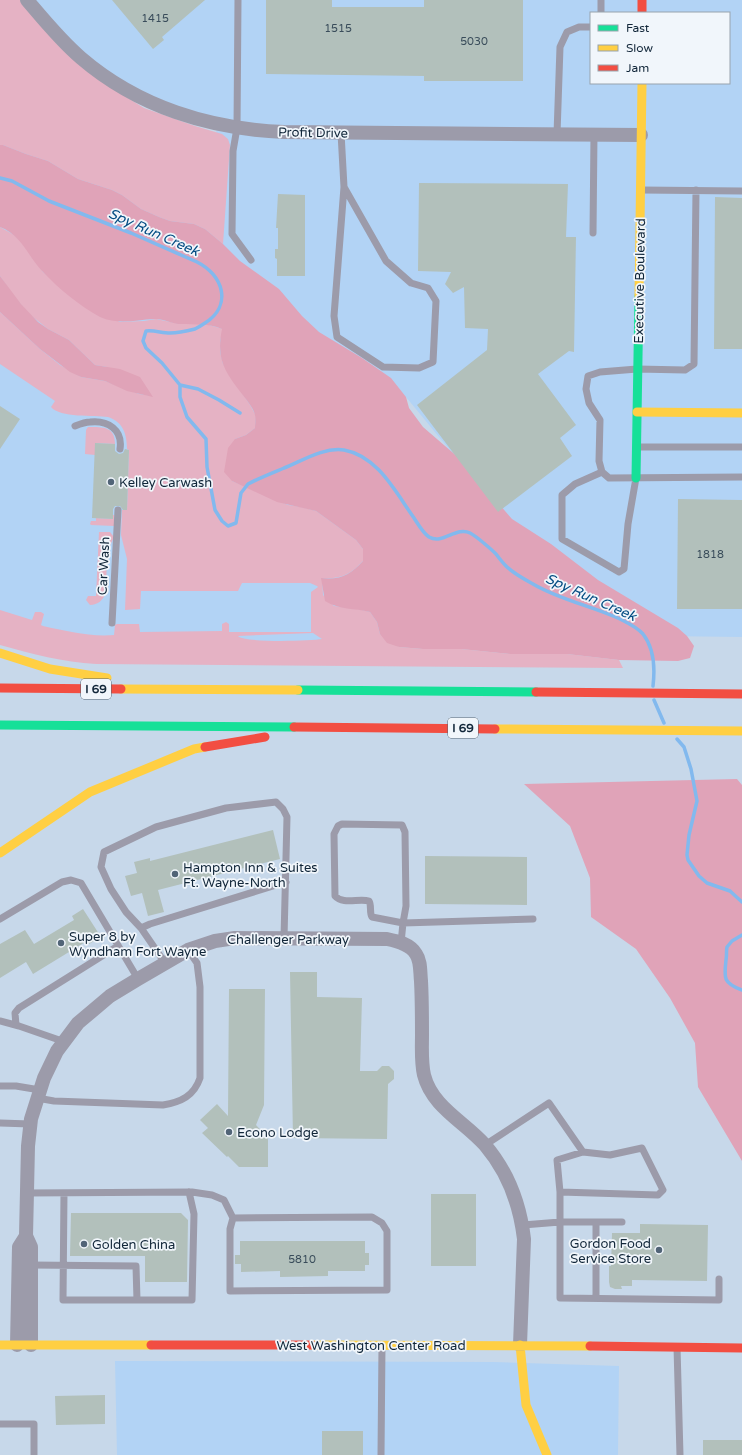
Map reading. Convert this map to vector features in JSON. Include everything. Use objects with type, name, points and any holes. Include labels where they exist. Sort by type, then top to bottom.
[{"type":"main road","points":[[642,0],[642,12]]},
{"type":"main road","name":"Executive Boulevard","points":[[636,478],[642,84]]},
{"type":"main road","points":[[637,412],[742,413]]},
{"type":"main road","points":[[0,653],[50,669],[191,690]]},
{"type":"main road","name":"I 69","points":[[0,688],[742,694]]},
{"type":"main road","name":"I 69","points":[[0,725],[742,731]]},
{"type":"main road","points":[[0,853],[90,792],[194,750],[270,736],[301,727]]},
{"type":"main road","name":"West Washington Center Road","points":[[0,1345],[520,1345],[742,1348]]},
{"type":"main road","points":[[520,1345],[526,1405],[547,1455]]},
{"type":"street","name":"Profit Drive","points":[[27,0],[50,27],[82,58],[128,91],[155,105],[183,116],[220,125],[268,132],[641,135]]},
{"type":"street","name":"Challenger Parkway","points":[[24,1345],[31,1265],[31,1247],[26,1236],[28,1146],[30,1124],[44,1078],[57,1051],[78,1023],[110,996],[138,979],[188,950],[215,941],[235,938],[387,939],[401,943]]},
{"type":"street","points":[[401,943],[416,954],[420,964],[422,1053],[424,1075],[429,1087],[438,1102],[485,1145],[507,1175],[518,1207],[523,1225],[524,1239],[520,1345]]},
{"type":"street","name":"Challenger Parkway","points":[[24,1345],[19,1247],[26,1236]]},
{"type":"lane","points":[[238,0],[237,128],[233,152],[232,234],[251,260]]},
{"type":"lane","points":[[601,0],[601,12]]},
{"type":"lane","points":[[557,134],[560,47],[567,32],[580,27],[590,27]]},
{"type":"lane","points":[[341,133],[344,187],[334,316],[337,337],[383,367],[419,368],[433,362],[436,301],[428,288],[411,283],[386,261],[344,187]]},
{"type":"lane","points":[[593,233],[594,134]]},
{"type":"lane","points":[[641,190],[742,191]]},
{"type":"lane","points":[[696,190],[694,364],[685,370],[637,369],[600,372],[588,376],[586,389],[589,403],[600,420],[600,461],[602,472],[609,478],[742,477]]},
{"type":"lane","points":[[75,426],[90,422],[103,422],[114,428],[120,437],[120,449]]},
{"type":"lane","points":[[637,447],[742,447]]},
{"type":"lane","points":[[602,472],[575,484],[562,495],[562,539],[619,572],[624,569],[628,524],[636,478]]},
{"type":"lane","name":"Car Wash","points":[[112,623],[118,510]]},
{"type":"lane","points":[[165,963],[142,928],[126,912],[111,889],[101,867],[104,852],[156,827],[226,808],[276,802],[288,817],[284,938]]},
{"type":"lane","points":[[401,943],[403,923],[406,906],[405,832],[402,825],[342,824],[338,826],[334,834],[335,896],[338,899],[369,901],[372,917],[403,923],[533,919]]},
{"type":"lane","points":[[0,918],[62,882],[70,880],[80,883],[138,979]]},
{"type":"lane","points":[[142,928],[150,924],[286,882]]},
{"type":"lane","points":[[16,1025],[15,1013],[19,1008],[118,946]]},
{"type":"lane","points":[[0,1086],[16,1086],[54,1101],[163,1105],[178,1102],[189,1095],[197,1086],[200,1078],[200,1001],[197,963],[188,950]]},
{"type":"lane","points":[[0,1021],[65,1042]]},
{"type":"lane","points":[[485,1145],[549,1103],[583,1152]]},
{"type":"lane","points":[[0,1123],[30,1124]]},
{"type":"lane","points":[[560,1192],[658,1195],[663,1190],[642,1148],[610,1155],[583,1152],[557,1160],[560,1192],[560,1298],[718,1300],[719,1280]]},
{"type":"lane","points":[[64,1193],[63,1300],[192,1300],[194,1214],[189,1192]]},
{"type":"lane","points":[[27,1193],[189,1192],[212,1195],[224,1200],[233,1218],[230,1229],[230,1290],[387,1290],[387,1231],[382,1223],[372,1217],[233,1218]]},
{"type":"lane","points":[[523,1225],[560,1222],[622,1222]]},
{"type":"lane","points":[[596,1222],[596,1298]]},
{"type":"lane","points":[[31,1265],[136,1266],[137,1300]]},
{"type":"lane","points":[[381,1455],[382,1345]]},
{"type":"lane","points":[[677,1347],[680,1455]]},
{"type":"lane","points":[[0,1424],[34,1424],[34,1455]]},
{"type":"shaded area","points":[[0,0],[108,94],[216,139],[217,119],[151,102],[71,47],[32,0],[742,0],[742,637],[661,636],[519,534],[406,397],[244,287],[595,636],[69,650],[0,626]]},
{"type":"shaded area","points":[[0,0],[20,0],[58,45],[104,83],[144,108],[222,134],[228,139],[230,145],[223,244],[205,229],[194,224],[170,221],[159,217],[141,209],[122,195],[112,190],[78,179],[48,161],[0,145]]},
{"type":"shaded area","points":[[0,145],[48,161],[78,179],[112,190],[122,195],[141,209],[159,217],[170,221],[194,224],[205,229],[240,261],[279,289],[302,316],[319,332],[362,358],[391,378],[406,397],[409,408],[423,427],[459,458],[512,519],[551,544],[598,580],[678,628],[687,636],[694,646],[690,658],[678,661],[619,660],[567,654],[510,654],[461,649],[423,649],[399,647],[387,643],[380,634],[377,622],[370,612],[342,607],[325,601],[321,578],[345,576],[354,570],[363,561],[363,549],[356,540],[316,511],[277,502],[232,481],[224,472],[228,448],[235,439],[246,435],[255,428],[255,418],[254,412],[230,378],[223,364],[220,349],[222,329],[207,325],[178,324],[157,319],[114,321],[100,317],[85,308],[63,291],[38,266],[14,235],[0,227]]},
{"type":"shaded area","points":[[0,227],[14,235],[23,243],[43,272],[79,302],[120,322],[156,319],[180,324],[205,324],[223,329],[220,341],[220,352],[223,364],[256,416],[255,428],[246,435],[235,439],[232,481],[288,505],[316,511],[356,540],[363,549],[363,561],[354,570],[345,575],[335,578],[322,578],[323,595],[334,606],[370,612],[377,622],[380,634],[399,647],[423,649],[461,649],[510,654],[567,654],[619,660],[623,668],[96,664],[48,657],[0,645],[0,610],[32,620],[35,612],[41,612],[44,614],[41,625],[43,626],[96,635],[114,635],[115,625],[117,624],[139,624],[140,632],[222,631],[222,624],[226,622],[229,624],[229,632],[311,632],[311,592],[318,587],[310,583],[242,583],[238,591],[141,591],[140,609],[125,610],[127,559],[121,535],[122,510],[127,510],[129,450],[127,449],[123,429],[121,425],[108,417],[69,414],[55,411],[51,407],[55,401],[0,364],[0,312],[40,349],[60,365],[81,377],[105,381],[139,394],[152,396],[107,367],[95,365],[69,340],[48,329],[29,314],[0,276]],"holes":[[[313,633],[322,639],[264,641],[252,640],[238,636]]]},
{"type":"shaded area","points":[[0,276],[21,304],[38,322],[69,340],[95,365],[120,369],[140,377],[153,397],[127,391],[105,381],[81,377],[70,372],[40,349],[0,312]]},
{"type":"shaded area","points":[[88,427],[107,429],[113,434],[115,444],[95,443],[95,455],[85,454],[86,430]]},
{"type":"shaded area","points":[[113,515],[114,526],[90,524],[91,521],[96,521],[96,518],[113,519]]},
{"type":"shaded area","points":[[99,532],[110,532],[114,537],[107,552],[106,593],[100,602],[90,605],[86,600],[88,596],[96,596]]},
{"type":"shaded area","points":[[737,779],[742,785],[742,1161],[698,1087],[695,1043],[670,998],[636,949],[591,917],[590,878],[570,826],[524,784]]},
{"type":"shaded area","points":[[115,1361],[493,1362],[619,1366],[618,1455],[117,1455]]},
{"type":"building","points":[[112,0],[205,0],[162,37],[164,40],[153,49]]},
{"type":"building","points":[[266,0],[332,0],[332,7],[424,7],[424,0],[523,0],[523,81],[424,81],[424,76],[266,74]]},
{"type":"building","points":[[419,183],[568,184],[566,237],[576,237],[574,352],[569,351],[538,374],[576,425],[560,438],[572,456],[498,512],[417,405],[487,350],[488,329],[465,328],[464,287],[453,293],[445,284],[451,272],[418,271]]},
{"type":"building","points":[[278,194],[305,195],[305,276],[277,276],[277,259],[275,258],[275,249],[278,249],[278,228],[276,228]]},
{"type":"building","points":[[715,197],[742,198],[742,349],[714,349]]},
{"type":"building","points":[[0,406],[20,419],[0,449]]},
{"type":"building","name":"Kelley Carwash","points":[[95,443],[115,444],[115,451],[119,454],[123,453],[125,449],[129,450],[127,510],[123,510],[120,506],[115,506],[113,509],[113,519],[92,518]]},
{"type":"building","points":[[678,499],[742,500],[742,609],[677,609]]},
{"type":"building","name":"Hampton Inn & Suites Ft. Wayne-North","points":[[273,830],[280,859],[158,890],[164,912],[148,916],[142,893],[131,896],[125,876],[137,873],[134,862],[150,858],[150,861]]},
{"type":"building","points":[[425,856],[527,857],[527,905],[425,904]]},
{"type":"building","name":"Super 8 by Wyndham Fort Wayne","points":[[83,909],[101,937],[89,944],[87,941],[33,974],[26,962],[0,978],[0,944],[25,930],[34,944],[74,920],[72,916]]},
{"type":"building","points":[[290,972],[317,972],[317,997],[362,998],[360,1071],[377,1071],[382,1066],[389,1066],[394,1071],[394,1079],[388,1084],[387,1139],[293,1138]]},
{"type":"building","points":[[229,989],[265,989],[264,1105],[256,1125],[268,1138],[268,1167],[239,1167],[202,1133],[208,1128],[200,1120],[217,1104],[228,1116]]},
{"type":"building","points":[[431,1194],[476,1194],[476,1266],[431,1266]]},
{"type":"building","points":[[71,1213],[181,1213],[188,1220],[187,1282],[145,1282],[145,1256],[70,1256]]},
{"type":"building","name":"Gordon Food Service Store","points":[[640,1224],[708,1225],[707,1281],[632,1280],[632,1286],[621,1286],[622,1289],[610,1287],[609,1266],[611,1266],[612,1233],[640,1233]]},
{"type":"building","points":[[240,1241],[365,1241],[365,1253],[369,1253],[369,1265],[365,1265],[365,1271],[328,1271],[328,1276],[280,1277],[280,1271],[241,1272],[241,1264],[235,1264],[235,1255],[240,1255]]},
{"type":"building","points":[[105,1395],[105,1424],[56,1425],[55,1396]]},
{"type":"building","points":[[322,1431],[363,1431],[363,1455],[322,1455]]},
{"type":"building","points":[[703,1440],[742,1440],[742,1455],[703,1455]]},
{"type":"waterway","name":"Spy Run Creek","points":[[0,178],[12,181],[49,201],[131,233],[197,262],[213,274],[218,282],[222,299],[214,316],[195,329],[170,333],[146,331],[143,341],[146,348],[162,363],[180,385],[198,389],[240,413]]},
{"type":"waterway","name":"Spy Run Creek","points":[[180,385],[180,397],[187,417],[206,439],[207,467],[215,510],[222,521],[228,526],[236,523],[241,493],[248,484],[313,455],[336,450],[344,450],[356,454],[367,460],[385,477],[429,537],[439,539],[465,531],[470,533],[494,552],[509,569],[543,590],[620,619],[638,629],[647,640],[652,652],[654,666],[653,686]]},
{"type":"waterway","name":"Spy Run Creek","points":[[654,700],[664,723]]},
{"type":"waterway","name":"Spy Run Creek","points":[[677,739],[684,747],[691,769],[697,801],[689,835],[688,860],[699,876],[707,883],[730,891],[742,902]]},
{"type":"waterway","name":"Spy Run Creek","points":[[742,935],[732,941],[727,947],[725,971],[725,976],[728,982],[742,990]]},
{"type":"traffic: fast","points":[[636,478],[639,296]]},
{"type":"traffic: fast","points":[[298,690],[536,692]]},
{"type":"traffic: fast","points":[[0,725],[294,727]]},
{"type":"traffic: slow","points":[[639,296],[642,84]]},
{"type":"traffic: slow","points":[[637,412],[742,413]]},
{"type":"traffic: slow","points":[[0,653],[50,669],[107,678]]},
{"type":"traffic: slow","points":[[121,689],[298,690]]},
{"type":"traffic: slow","points":[[495,729],[742,731]]},
{"type":"traffic: slow","points":[[0,853],[90,792],[194,749],[205,747]]},
{"type":"traffic: slow","points":[[0,1345],[151,1345]]},
{"type":"traffic: slow","points":[[312,1345],[590,1346]]},
{"type":"traffic: slow","points":[[520,1345],[526,1405],[547,1455]]},
{"type":"traffic: jam","points":[[642,0],[642,12]]},
{"type":"traffic: jam","points":[[0,688],[121,689]]},
{"type":"traffic: jam","points":[[536,692],[742,694]]},
{"type":"traffic: jam","points":[[294,727],[495,729]]},
{"type":"traffic: jam","points":[[205,747],[265,737]]},
{"type":"traffic: jam","points":[[151,1345],[312,1345]]},
{"type":"traffic: jam","points":[[590,1346],[742,1348]]},
{"type":"place","name":"Kelley Carwash","points":[[111,482]]},
{"type":"place","name":"Hampton Inn & Suites Ft. Wayne-North","points":[[175,874]]},
{"type":"place","name":"Super 8 by Wyndham Fort Wayne","points":[[61,943]]},
{"type":"place","name":"Econo Lodge","points":[[229,1132]]},
{"type":"place","name":"Golden China","points":[[84,1244]]},
{"type":"place","name":"Gordon Food Service Store","points":[[659,1250]]}]
